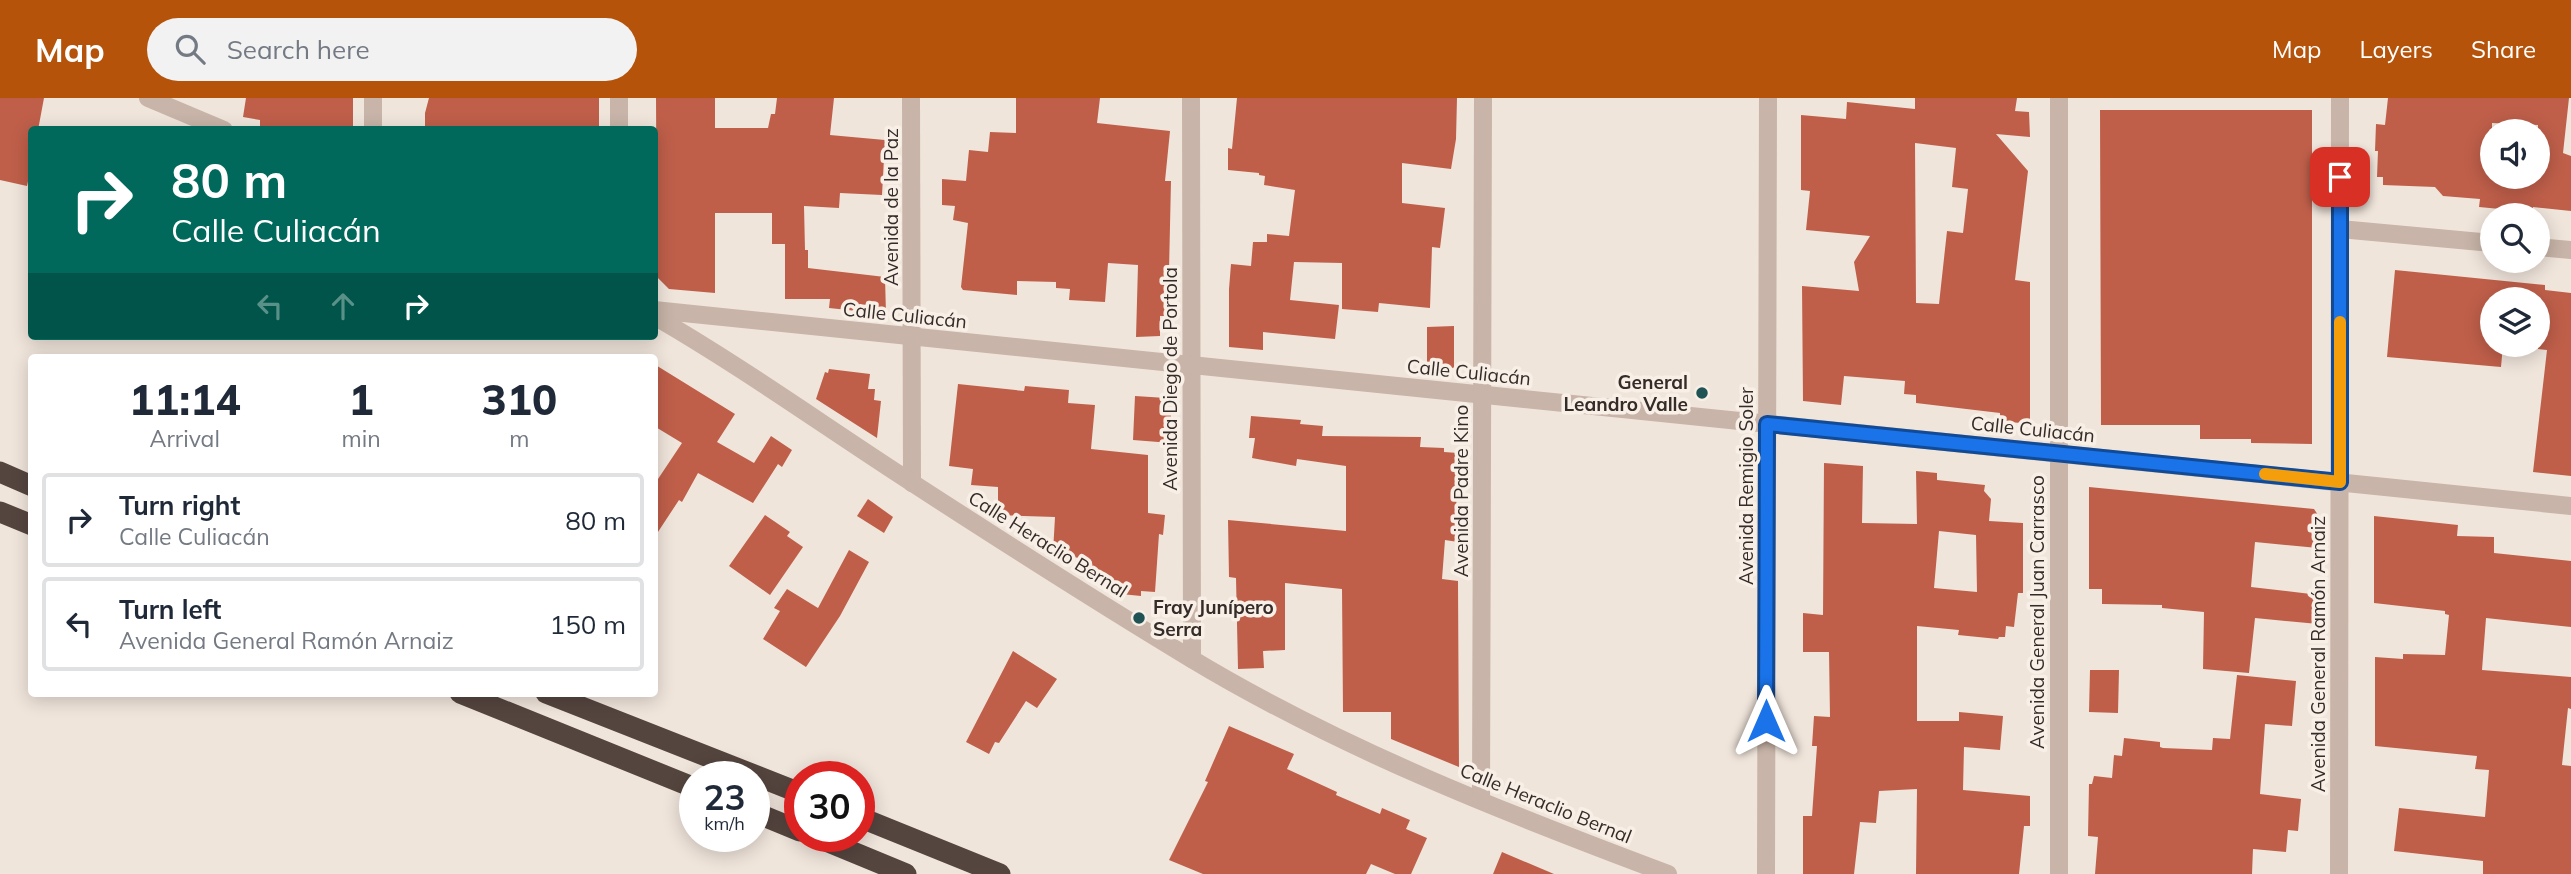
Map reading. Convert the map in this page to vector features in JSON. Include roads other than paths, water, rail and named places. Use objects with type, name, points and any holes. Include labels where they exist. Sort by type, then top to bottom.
[{"type":"highway","points":[[0,472],[28,484]]},
{"type":"highway","points":[[0,512],[28,523]]},
{"type":"highway","points":[[470,697],[679,782]]},
{"type":"highway","points":[[557,697],[784,787]]},
{"type":"highway","points":[[875,823],[1000,874]]},
{"type":"highway","points":[[853,852],[906,874]]},
{"type":"street","points":[[148,98],[214,126]]},
{"type":"street","points":[[373,98],[373,126]]},
{"type":"street","points":[[619,98],[619,126]]},
{"type":"street","name":"Avenida de la Paz","points":[[911,98],[912,483]]},
{"type":"street","name":"Avenida Diego de Portola","points":[[1191,98],[1192,659]]},
{"type":"street","name":"Avenida Padre Kino","points":[[1481,800],[1483,98]]},
{"type":"street","name":"Avenida Remigio Soler","points":[[1766,874],[1768,98]]},
{"type":"street","name":"Avenida General Juan Carrasco","points":[[2059,98],[2059,874]]},
{"type":"street","name":"Avenida General Ramón Arnaiz","points":[[2339,874],[2340,98]]},
{"type":"street","points":[[2340,229],[2480,242]]},
{"type":"street","points":[[2550,248],[2571,250]]},
{"type":"street","name":"Calle Culiacán","points":[[658,310],[2571,506]]},
{"type":"street","name":"Calle Heraclio Bernal","points":[[658,318],[771,388],[912,483],[1192,659],[1328,733],[1481,800],[1668,874]]},
{"type":"place","name":"General Leandro Valle","points":[[1702,393]]},
{"type":"place","name":"Fray Junípero Serra","points":[[1139,618]]}]
